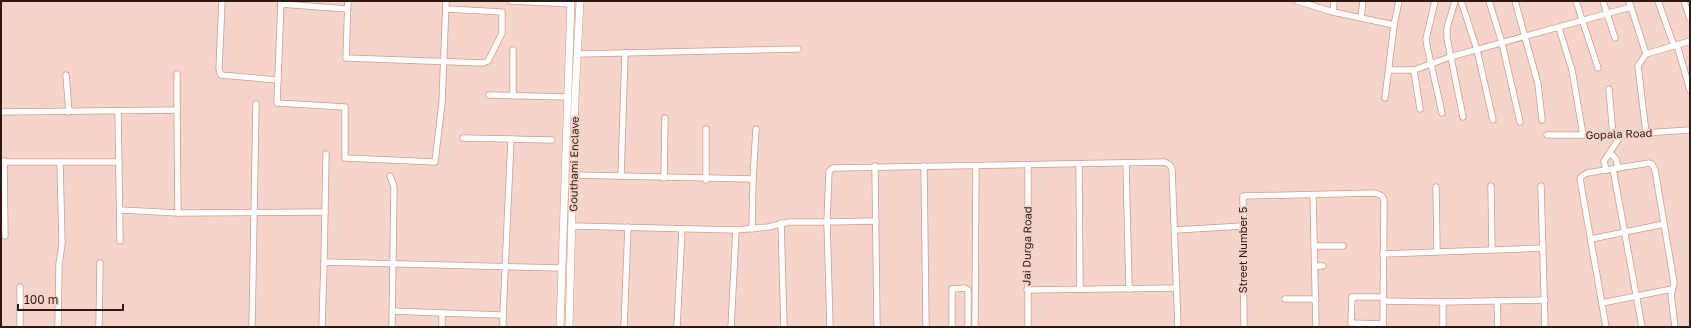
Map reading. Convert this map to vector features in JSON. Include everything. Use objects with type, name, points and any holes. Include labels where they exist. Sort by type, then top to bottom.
[{"type":"street","points":[[222,1],[219,69],[221,75],[278,80]]},
{"type":"street","points":[[348,1],[346,58],[483,63],[488,61],[502,33],[502,12],[446,9]]},
{"type":"street","points":[[348,9],[281,3],[277,103],[345,107],[345,158],[435,162],[442,103],[446,1]]},
{"type":"street","points":[[511,1],[571,3]]},
{"type":"street","name":"Gouthami Enclave","points":[[569,327],[580,1]]},
{"type":"street","points":[[1297,1],[1333,12],[1394,25]]},
{"type":"street","points":[[1333,12],[1334,1]]},
{"type":"street","points":[[1361,18],[1363,1]]},
{"type":"street","points":[[1385,98],[1394,25],[1399,1]]},
{"type":"street","points":[[1435,1],[1426,39],[1430,64],[1442,113]]},
{"type":"street","points":[[1455,1],[1447,28],[1450,57],[1463,117]]},
{"type":"street","points":[[1461,1],[1477,50],[1493,120]]},
{"type":"street","points":[[1489,1],[1502,43],[1520,122]]},
{"type":"street","points":[[1515,1],[1538,84],[1542,120]]},
{"type":"street","points":[[1576,1],[1598,68]]},
{"type":"street","points":[[1603,1],[1615,38]]},
{"type":"street","points":[[1629,1],[1646,54]]},
{"type":"street","points":[[1658,1],[1676,45],[1690,90]]},
{"type":"street","points":[[1684,1],[1690,19]]},
{"type":"street","name":"Gouthami Enclave","points":[[560,327],[571,3]]},
{"type":"street","points":[[1389,70],[1414,70],[1450,57],[1631,8]]},
{"type":"street","points":[[1559,28],[1572,70],[1583,135]]},
{"type":"street","points":[[1646,133],[1638,66],[1646,54],[1690,41]]},
{"type":"street","points":[[578,54],[798,49]]},
{"type":"street","points":[[513,50],[513,96]]},
{"type":"street","points":[[621,176],[625,53]]},
{"type":"street","points":[[1414,70],[1420,109]]},
{"type":"street","points":[[177,74],[178,213]]},
{"type":"street","points":[[66,75],[69,112]]},
{"type":"street","points":[[1609,89],[1613,135]]},
{"type":"street","points":[[489,95],[569,97]]},
{"type":"street","points":[[252,327],[256,104]]},
{"type":"street","points":[[1,112],[177,110]]},
{"type":"street","points":[[118,111],[120,241]]},
{"type":"street","points":[[664,178],[665,118]]},
{"type":"street","points":[[706,129],[706,180]]},
{"type":"street","points":[[752,229],[752,179],[756,129]]},
{"type":"street","name":"Gopala Road","points":[[1547,135],[1613,135],[1690,130]]},
{"type":"street","points":[[1606,170],[1604,161],[1618,140],[1619,134]]},
{"type":"street","points":[[463,138],[552,140]]},
{"type":"street","points":[[503,327],[511,140]]},
{"type":"street","points":[[1610,153],[1616,159],[1624,232],[1642,327]]},
{"type":"street","points":[[322,327],[326,154]]},
{"type":"street","points":[[5,236],[3,162],[119,162]]},
{"type":"street","points":[[58,327],[62,244],[60,162]]},
{"type":"street","points":[[830,327],[827,222],[829,171],[833,168],[875,166],[1079,165],[1165,162],[1170,165],[1172,169],[1178,327]]},
{"type":"street","points":[[1126,163],[1130,289]]},
{"type":"street","points":[[1606,327],[1580,179],[1586,173],[1644,163],[1652,164],[1655,170],[1674,283],[1671,295],[1675,327]]},
{"type":"street","name":"Jai Durga Road","points":[[1028,165],[1026,290],[1028,327]]},
{"type":"street","points":[[1079,165],[1080,289]]},
{"type":"street","points":[[875,166],[877,327]]},
{"type":"street","points":[[924,166],[926,327]]},
{"type":"street","points":[[952,327],[952,289],[966,288],[968,296],[968,324],[975,324],[976,166]]},
{"type":"street","points":[[573,175],[706,180],[752,179]]},
{"type":"street","points":[[390,176],[394,187],[392,327]]},
{"type":"street","points":[[1491,186],[1492,250]]},
{"type":"street","points":[[1541,186],[1545,327]]},
{"type":"street","points":[[1436,187],[1437,251]]},
{"type":"street","points":[[1316,327],[1313,195],[1375,193],[1382,196],[1384,200],[1383,254],[1383,299],[1383,326],[1352,324],[1352,298],[1383,299],[1443,302],[1545,300]]},
{"type":"street","name":"Street Number 5","points":[[1244,327],[1243,196],[1313,195]]},
{"type":"street","points":[[120,210],[178,213],[325,212]]},
{"type":"street","points":[[572,226],[736,230],[752,229],[789,222],[876,221]]},
{"type":"street","points":[[781,223],[784,327]]},
{"type":"street","points":[[1591,239],[1664,224]]},
{"type":"street","points":[[1175,230],[1243,226]]},
{"type":"street","points":[[624,327],[628,227]]},
{"type":"street","points":[[677,327],[682,229]]},
{"type":"street","points":[[731,327],[736,230]]},
{"type":"street","points":[[1314,246],[1343,246]]},
{"type":"street","points":[[1383,254],[1543,248]]},
{"type":"street","points":[[324,262],[562,268]]},
{"type":"street","points":[[99,327],[100,263]]},
{"type":"street","points":[[1315,266],[1323,266]]},
{"type":"street","points":[[20,287],[20,327]]},
{"type":"street","points":[[1026,290],[1177,288]]},
{"type":"street","points":[[1602,303],[1672,289]]},
{"type":"street","points":[[968,296],[975,296]]},
{"type":"street","points":[[1285,299],[1316,299]]},
{"type":"street","points":[[1497,300],[1498,327]]},
{"type":"street","points":[[1443,302],[1443,327]]},
{"type":"street","points":[[968,308],[975,308]]},
{"type":"street","points":[[393,311],[504,315]]},
{"type":"street","points":[[442,313],[442,327]]}]
